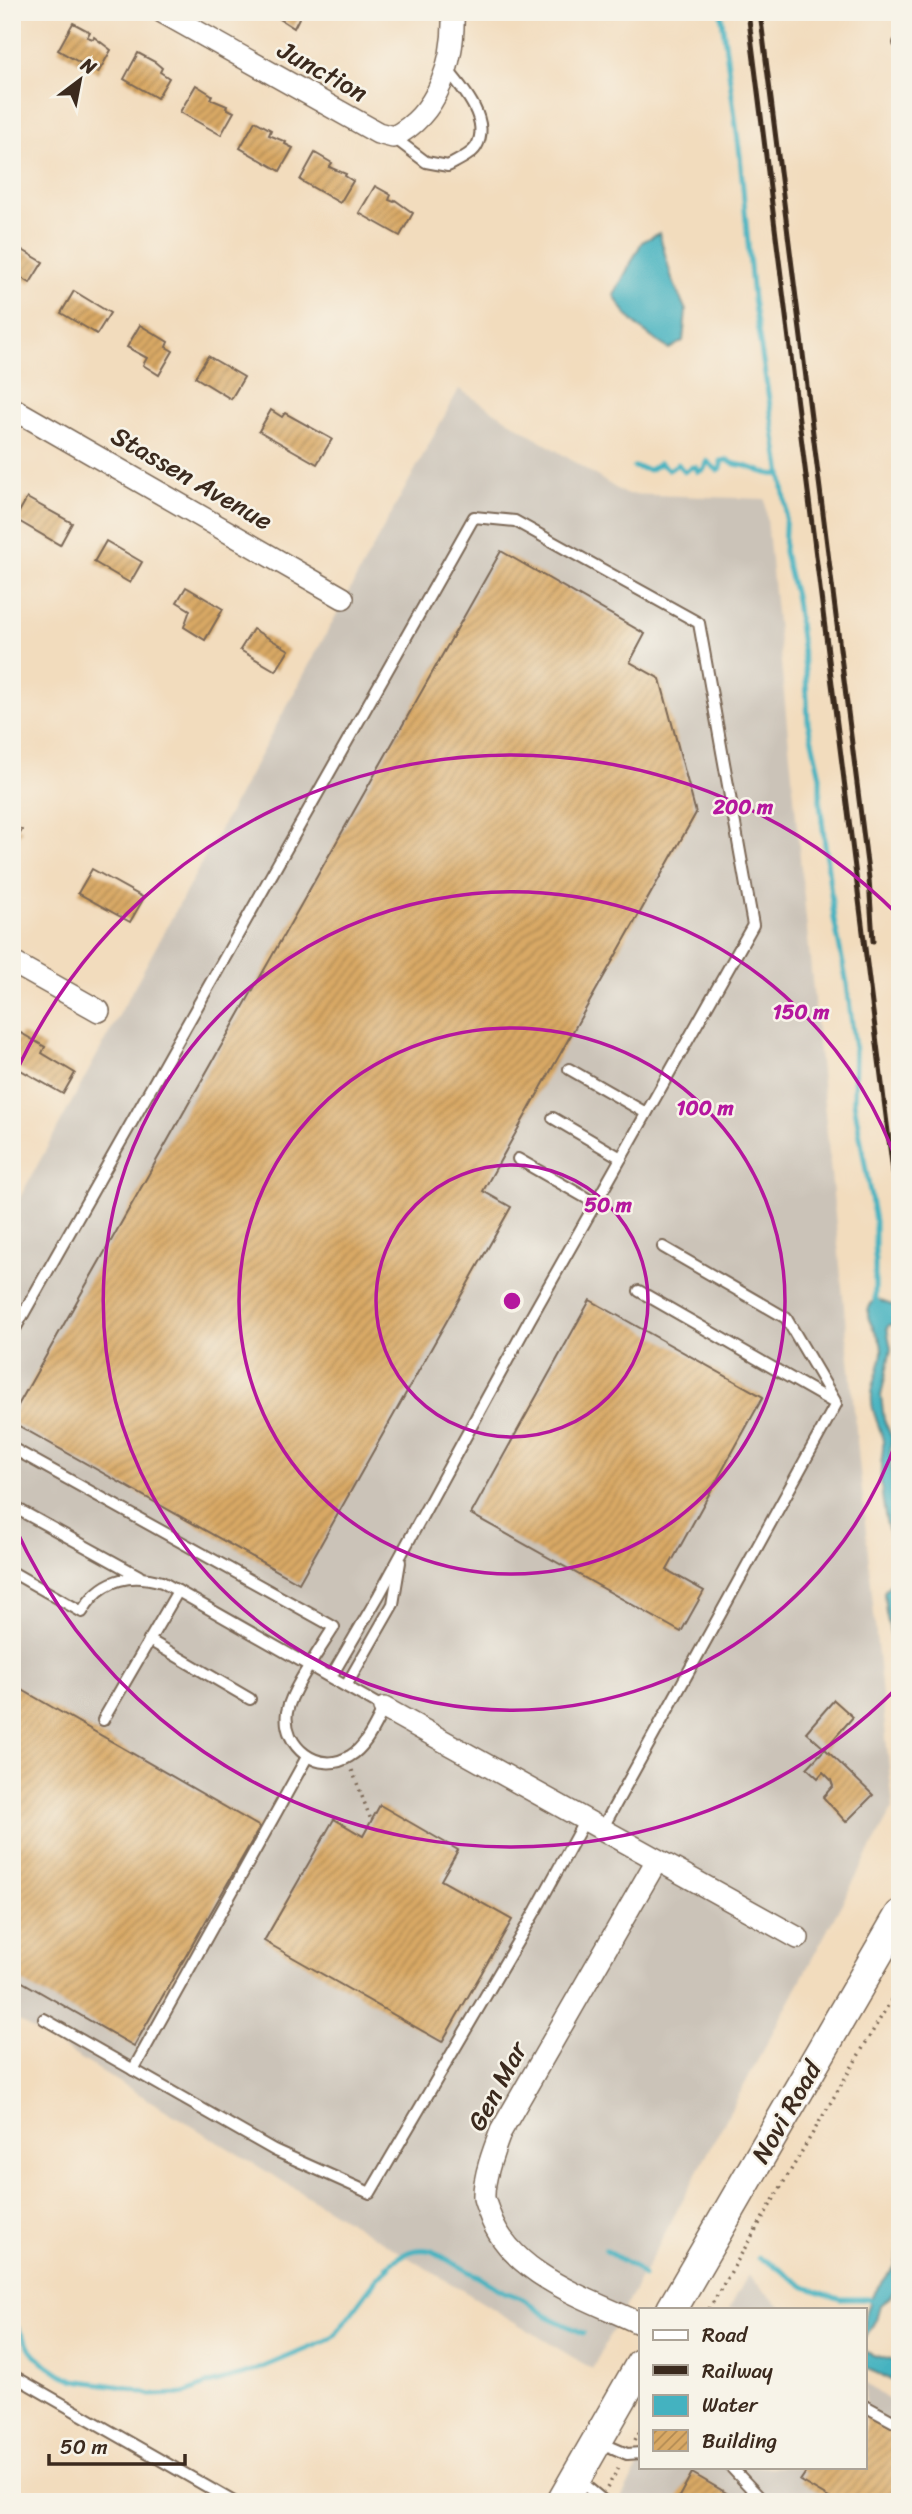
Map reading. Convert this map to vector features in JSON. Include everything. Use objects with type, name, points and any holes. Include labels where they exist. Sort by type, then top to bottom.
[{"type":"main road","name":"Novi Road","points":[[673,2308],[900,1915]]},
{"type":"main road","points":[[569,2490],[639,2368]]},
{"type":"street","name":"Junction","points":[[162,12],[377,134],[393,137]]},
{"type":"street","points":[[393,137],[409,129],[427,111],[439,91],[454,31],[453,12]]},
{"type":"street","name":"Stassen Avenue","points":[[12,408],[343,597]]},
{"type":"street","points":[[12,962],[99,1011]]},
{"type":"street","points":[[384,1708],[798,1938]]},
{"type":"street","name":"Gen Mar","points":[[639,2323],[547,2278],[517,2256],[494,2226],[484,2198],[491,2160],[501,2131],[657,1860]]},
{"type":"lane","points":[[393,137],[426,162],[449,166],[475,149],[481,135],[474,105],[446,68]]},
{"type":"lane","points":[[12,1335],[474,517],[515,521],[699,623],[753,925],[331,1677]]},
{"type":"lane","points":[[569,1069],[646,1113]]},
{"type":"lane","points":[[552,1118],[621,1158]]},
{"type":"lane","points":[[518,1159],[596,1203]]},
{"type":"lane","points":[[663,1247],[786,1318],[836,1404]]},
{"type":"lane","points":[[639,1291],[836,1404]]},
{"type":"lane","points":[[44,2018],[274,2150],[370,2193],[537,1910],[594,1825],[836,1404]]},
{"type":"lane","points":[[12,1448],[334,1627],[310,1666],[287,1709],[289,1736],[296,1748],[307,1757],[320,1762],[348,1758],[359,1750],[384,1708],[331,1677],[310,1666],[162,1582],[131,1577],[110,1583],[93,1595],[82,1612],[12,1572]]},
{"type":"lane","points":[[12,1506],[141,1577]]},
{"type":"lane","points":[[346,1686],[393,1604],[401,1555]]},
{"type":"lane","points":[[103,1720],[178,1591]]},
{"type":"lane","points":[[149,1640],[250,1699]]},
{"type":"lane","points":[[133,2070],[307,1757]]},
{"type":"lane","points":[[12,2375],[233,2502]]},
{"type":"lane","points":[[866,2407],[900,2425]]},
{"type":"lane","points":[[597,2441],[627,2454],[639,2453]]},
{"type":"lane","points":[[732,2468],[764,2502]]},
{"type":"lane","points":[[569,2490],[605,2502]]},
{"type":"path","points":[[348,1758],[372,1820]]},
{"type":"path","points":[[710,2308],[900,1985]]},
{"type":"shaded area","points":[[459,389],[625,494],[765,499],[893,1808],[592,2369],[12,2017],[12,1212]]},
{"type":"shaded area","points":[[748,2275],[782,2308],[730,2308]]},
{"type":"shaded area","points":[[866,2384],[900,2408],[900,2502],[619,2502],[639,2467],[866,2468]]},
{"type":"water","points":[[659,233],[672,279],[686,311],[683,341],[669,349],[637,326],[614,295],[642,242]]},
{"type":"water","points":[[875,1299],[900,1308],[900,1323],[887,1328],[891,1349],[881,1396],[884,1420],[892,1438],[890,1455],[900,1557],[891,1539],[885,1514],[881,1477],[883,1441],[872,1400],[882,1352],[868,1313]]},
{"type":"water","points":[[900,1571],[900,1582],[894,1590],[892,1601],[900,1641],[900,1677],[884,1592]]},
{"type":"water","points":[[900,2246],[900,2280],[890,2297],[880,2305],[866,2337],[866,2313],[873,2295],[895,2265]]},
{"type":"water","points":[[866,2351],[900,2364],[900,2383],[866,2368]]},
{"type":"building","points":[[269,12],[302,12],[294,28]]},
{"type":"building","points":[[73,23],[90,32],[87,37],[94,37],[111,50],[98,73],[58,50]]},
{"type":"building","points":[[138,53],[155,62],[162,68],[160,72],[169,78],[157,98],[124,79]]},
{"type":"building","points":[[196,85],[212,95],[210,99],[234,112],[221,135],[180,112]]},
{"type":"building","points":[[255,121],[271,130],[269,135],[293,148],[280,171],[240,148]]},
{"type":"building","points":[[315,153],[332,163],[329,167],[346,174],[345,176],[353,181],[340,203],[300,180]]},
{"type":"building","points":[[375,186],[391,195],[389,200],[395,200],[413,213],[400,236],[359,213]]},
{"type":"building","points":[[12,244],[43,262],[30,283],[12,272]]},
{"type":"building","points":[[74,291],[110,313],[97,334],[61,313]]},
{"type":"building","points":[[140,325],[168,342],[166,347],[173,351],[159,375],[143,365],[147,358],[127,347]]},
{"type":"building","points":[[208,356],[244,377],[231,399],[195,377]]},
{"type":"building","points":[[271,410],[282,417],[285,413],[332,439],[317,464],[259,431]]},
{"type":"building","points":[[27,498],[72,523],[60,545],[15,519]]},
{"type":"building","points":[[106,541],[142,562],[130,583],[94,562]]},
{"type":"building","points":[[501,551],[645,634],[630,662],[660,679],[696,813],[483,1191],[511,1207],[299,1583],[12,1422],[12,1416]]},
{"type":"building","points":[[186,587],[223,609],[205,640],[184,627],[190,610],[177,602]]},
{"type":"building","points":[[253,629],[289,650],[276,671],[240,650]]},
{"type":"building","points":[[12,824],[22,830],[12,847]]},
{"type":"building","points":[[92,869],[144,898],[130,922],[78,893]]},
{"type":"building","points":[[21,1033],[45,1047],[42,1053],[75,1073],[63,1094],[12,1065],[15,1057],[12,1056],[12,1047]]},
{"type":"building","points":[[590,1300],[763,1397],[667,1570],[704,1591],[681,1632],[471,1514]]},
{"type":"building","points":[[12,1684],[260,1827],[134,2046],[12,1976]]},
{"type":"building","points":[[834,1700],[853,1717],[825,1749],[806,1732]]},
{"type":"building","points":[[825,1749],[873,1795],[846,1822],[823,1797],[833,1786],[831,1780],[823,1772],[818,1778],[807,1768]]},
{"type":"building","points":[[380,1805],[458,1850],[441,1880],[512,1920],[442,2042],[264,1941],[334,1819],[363,1836]]},
{"type":"building","points":[[866,2413],[900,2432],[900,2502],[836,2502],[800,2481],[806,2472],[798,2468],[866,2468]]},
{"type":"building","points":[[692,2473],[742,2502],[676,2502]]},
{"type":"waterway","points":[[721,12],[740,155],[753,299],[786,506],[784,552],[796,600],[806,678],[808,723],[820,776],[820,803],[834,919],[847,984],[855,1049],[854,1102],[875,1221],[875,1299],[879,1304]]},
{"type":"waterway","points":[[634,467],[650,470],[660,463],[669,470],[678,464],[684,472],[692,467],[696,467],[698,472],[704,469],[707,461],[717,470],[721,468],[721,461],[727,460],[765,473],[782,474]]},
{"type":"waterway","points":[[12,2319],[35,2356],[61,2374],[75,2380],[124,2387],[151,2395],[184,2394],[208,2384],[249,2373],[328,2340],[335,2335],[378,2277],[390,2267],[387,2266],[408,2252],[425,2250],[432,2251],[505,2292],[523,2299],[548,2317],[583,2333]]},
{"type":"waterway","points":[[605,2250],[644,2276]]},
{"type":"waterway","points":[[758,2258],[771,2263],[805,2287],[840,2299],[868,2299],[876,2303]]},
{"type":"railway","points":[[748,12],[900,1228]]},
{"type":"railway","points":[[760,12],[869,879],[873,941]]}]
